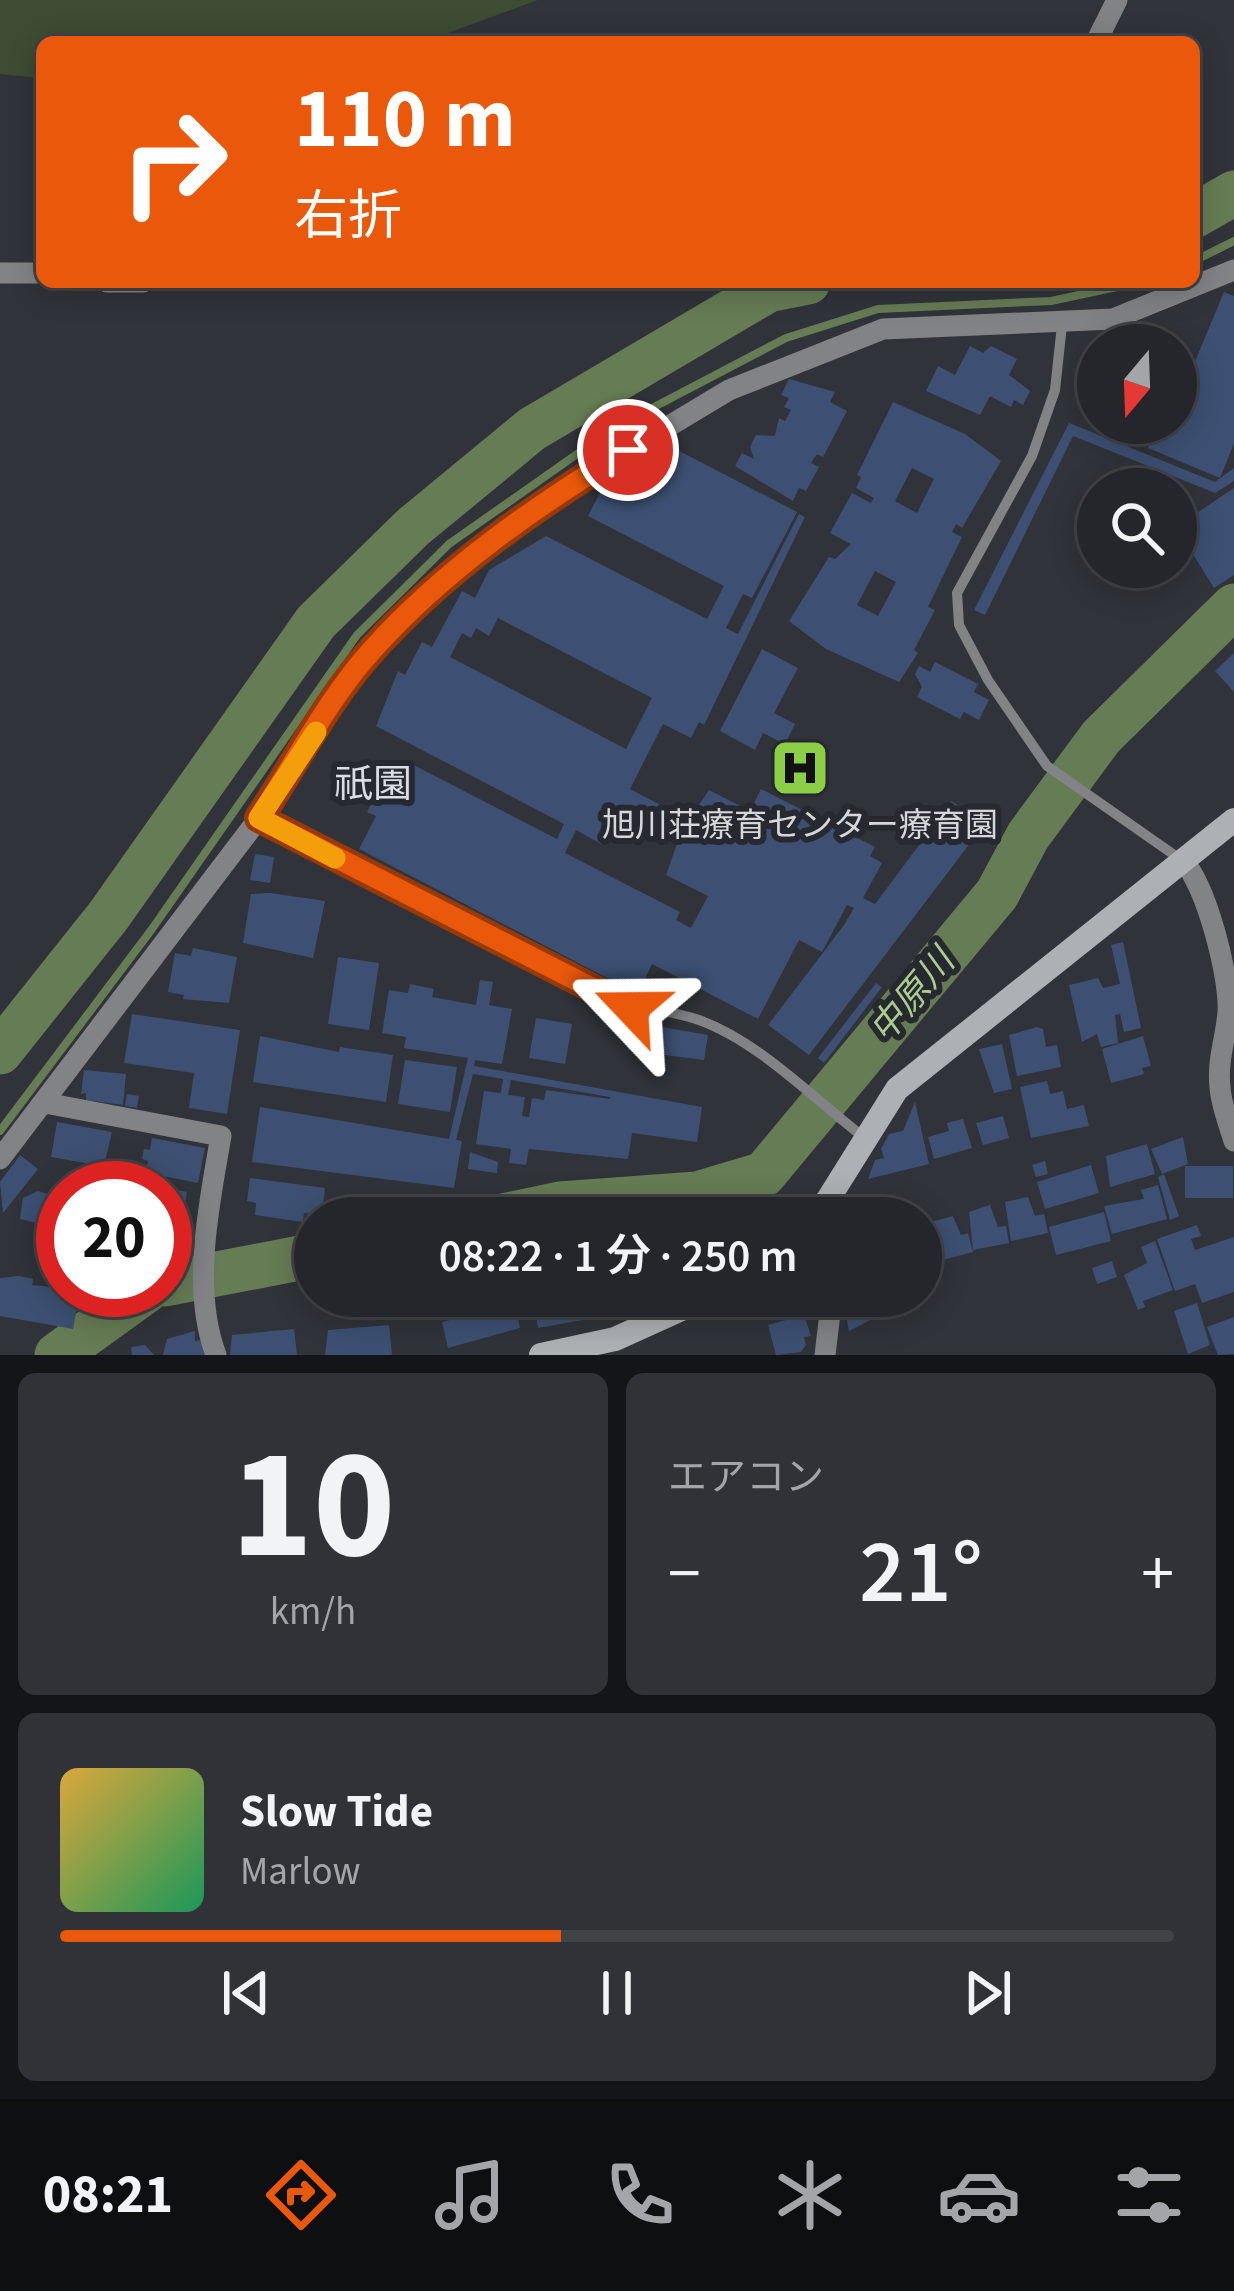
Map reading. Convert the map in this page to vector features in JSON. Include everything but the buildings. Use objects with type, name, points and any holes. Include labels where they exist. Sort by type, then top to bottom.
[{"type":"street","points":[[1099,36],[1117,0]]},
{"type":"street","points":[[1200,284],[1234,270]]},
{"type":"street","points":[[0,273],[36,273]]},
{"type":"street","points":[[0,1159],[259,818],[370,651],[456,570],[561,491],[730,390],[883,328],[1062,325],[1113,319],[1190,288]]},
{"type":"street","points":[[832,1197],[897,1089],[952,1040],[1234,820]]},
{"type":"street","points":[[1183,861],[1198,876],[1223,977],[1228,1012],[1220,1047],[1220,1090],[1234,1142]]},
{"type":"street","points":[[45,1103],[220,1136],[206,1221],[206,1328],[216,1355]]},
{"type":"street","points":[[541,1355],[615,1340],[665,1317]]},
{"type":"street","points":[[825,1355],[830,1317]]},
{"type":"lane","points":[[1062,325],[1055,390],[1033,456],[957,593],[959,625],[1047,766],[1183,861]]},
{"type":"lane","points":[[259,818],[591,992],[631,1008],[698,1019],[733,1037],[866,1139]]},
{"type":"green space","points":[[0,0],[538,0],[439,36],[36,36],[36,77],[0,74]]},
{"type":"waterway","points":[[1200,213],[1234,193]]},
{"type":"waterway","points":[[1200,258],[1234,241]]},
{"type":"waterway","points":[[0,1052],[109,915],[316,622],[413,527],[532,429],[778,288]]},
{"type":"waterway","points":[[0,1131],[152,929],[357,635],[449,544],[614,428],[786,338],[878,309],[1051,301],[1112,288]]},
{"type":"waterway","name":"中原川","points":[[656,1197],[697,1194],[764,1174],[997,894],[1028,836],[1101,737],[1234,606]]},
{"type":"waterway","name":"中原川","points":[[192,1279],[294,1259]]},
{"type":"waterway","name":"中原川","points":[[57,1355],[110,1317]]},
{"type":"slow traffic","points":[[316,732],[259,818],[335,858]]},
{"type":"place","name":"旭川荘療育センター療育園","points":[[800,768]]},
{"type":"district","name":"祇園","points":[[373,785]]},
{"type":"route","points":[[628,450],[561,491],[456,570],[370,651],[259,818],[591,992],[631,1008]]}]
